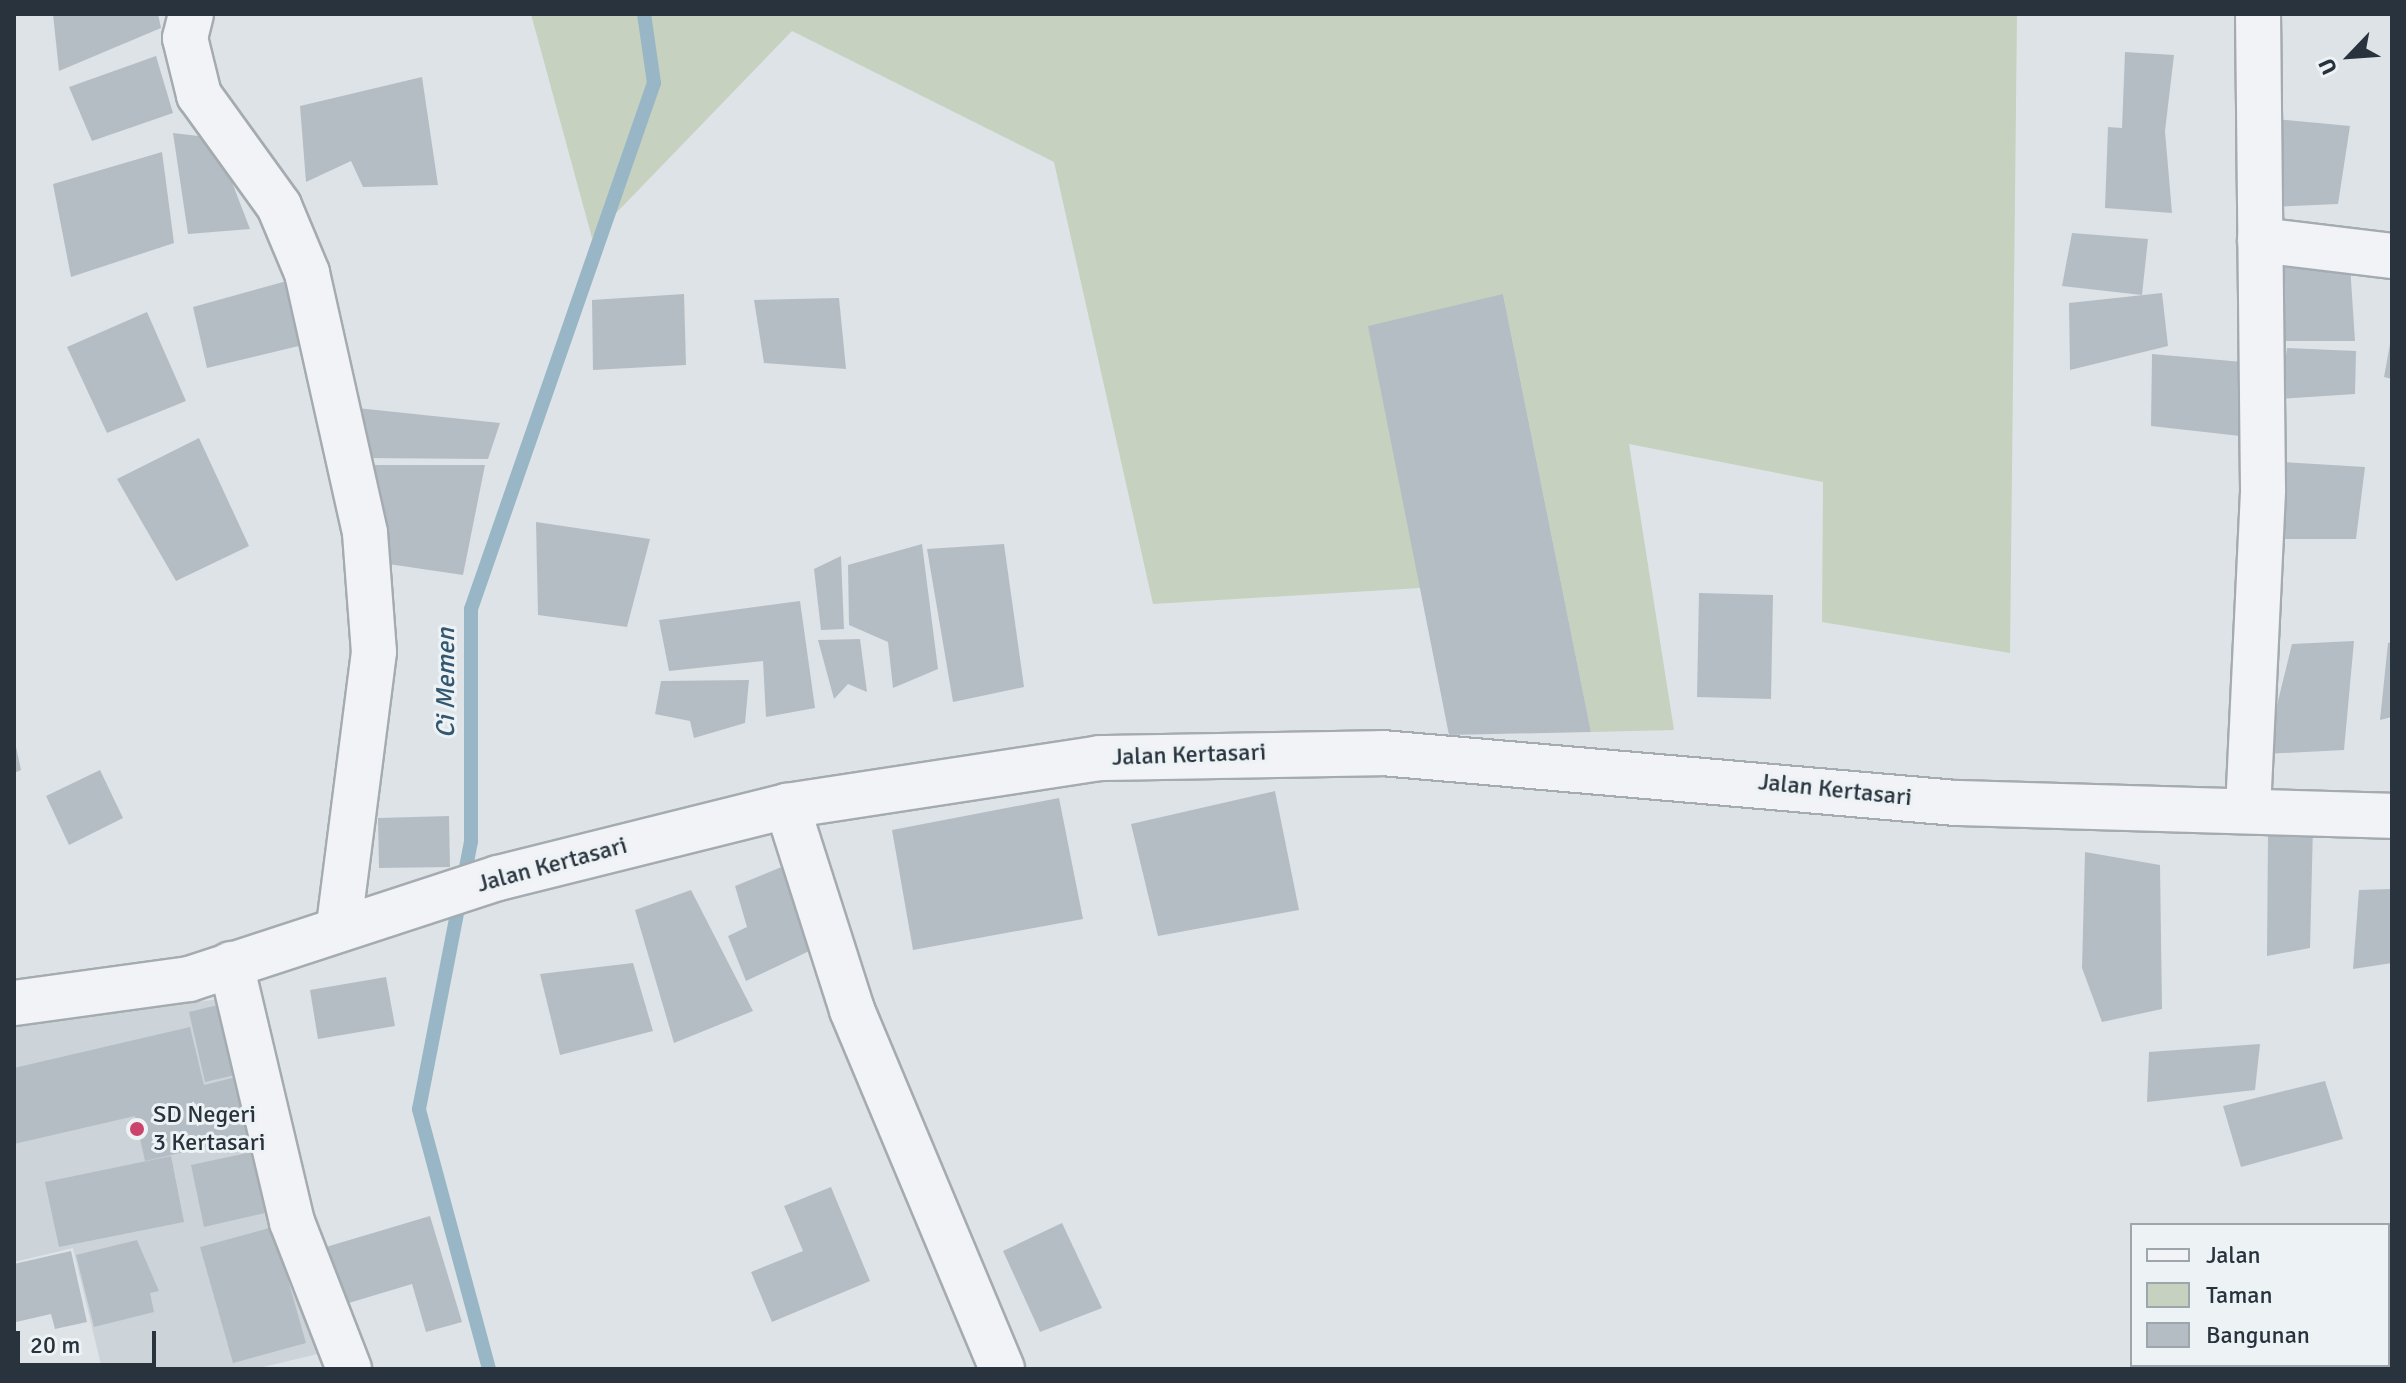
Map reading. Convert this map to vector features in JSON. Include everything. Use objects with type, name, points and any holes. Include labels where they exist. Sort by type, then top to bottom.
[{"type":"street","points":[[191,14],[185,38],[199,95],[279,206],[307,273],[365,533],[374,652],[339,927]]},
{"type":"street","points":[[2248,810],[2263,490],[2258,14]]},
{"type":"street","points":[[2260,240],[2392,256]]},
{"type":"street","name":"Jalan Kertasari","points":[[14,1003],[152,987],[498,878],[787,806],[1014,767],[1224,752],[1573,766],[1956,803],[2392,816]]},
{"type":"street","points":[[787,806],[852,1010],[1002,1369]]},
{"type":"street","points":[[231,964],[292,1222],[349,1369]]},
{"type":"shaded area","name":"SD Negeri 3 Kertasari","points":[[229,998],[330,1351],[255,1369],[102,1369],[73,1248],[14,1262],[14,1024]]},
{"type":"green space","points":[[531,14],[2017,14],[2010,653],[1822,622],[1823,482],[1629,444],[1674,730],[1591,732],[1503,294],[1420,588],[1153,604],[1054,162],[792,31],[592,238]]},
{"type":"building","points":[[53,14],[158,14],[161,28],[59,71]]},
{"type":"building","points":[[2125,52],[2174,55],[2165,131],[2172,213],[2105,208],[2108,127],[2122,128]]},
{"type":"building","points":[[156,56],[173,113],[92,141],[69,87]]},
{"type":"building","points":[[422,77],[438,185],[363,187],[351,161],[306,182],[300,106]]},
{"type":"building","points":[[2275,119],[2350,126],[2338,204],[2268,207]]},
{"type":"building","points":[[173,133],[215,138],[250,229],[188,234]]},
{"type":"building","points":[[162,152],[174,243],[71,277],[53,184]]},
{"type":"building","points":[[2072,233],[2148,239],[2142,295],[2062,286]]},
{"type":"building","points":[[2350,265],[2355,341],[2283,341],[2280,268]]},
{"type":"building","points":[[294,279],[307,344],[207,368],[193,307]]},
{"type":"building","points":[[2162,293],[2168,346],[2070,370],[2069,303]]},
{"type":"building","points":[[684,294],[686,365],[593,370],[592,300]]},
{"type":"building","points":[[1503,294],[1591,732],[1449,735],[1368,326]]},
{"type":"building","points":[[839,298],[846,369],[764,363],[754,300]]},
{"type":"building","points":[[147,312],[186,401],[107,433],[67,347]]},
{"type":"building","points":[[2392,345],[2392,379],[2384,377]]},
{"type":"building","points":[[2287,348],[2356,351],[2355,394],[2280,399]]},
{"type":"building","points":[[2152,354],[2254,363],[2249,437],[2151,426]]},
{"type":"building","points":[[357,408],[500,423],[488,459],[364,458]]},
{"type":"building","points":[[199,438],[249,546],[176,581],[117,479]]},
{"type":"building","points":[[2282,462],[2365,467],[2356,539],[2269,539]]},
{"type":"building","points":[[368,465],[485,465],[463,575],[375,562]]},
{"type":"building","points":[[536,522],[650,539],[627,627],[538,615]]},
{"type":"building","points":[[922,544],[938,669],[893,688],[888,642],[849,625],[848,565]]},
{"type":"building","points":[[1004,544],[1024,687],[953,702],[927,549]]},
{"type":"building","points":[[841,556],[844,629],[821,630],[814,569]]},
{"type":"building","points":[[1699,593],[1773,595],[1771,699],[1697,697]]},
{"type":"building","points":[[800,601],[815,708],[766,717],[763,661],[669,671],[659,620]]},
{"type":"building","points":[[860,639],[867,692],[848,684],[834,699],[818,640]]},
{"type":"building","points":[[2354,641],[2344,750],[2265,754],[2292,644]]},
{"type":"building","points":[[2392,642],[2392,717],[2380,720],[2388,643]]},
{"type":"building","points":[[749,680],[745,723],[694,738],[690,721],[655,714],[661,681]]},
{"type":"building","points":[[14,743],[21,770],[14,773]]},
{"type":"building","points":[[100,770],[123,818],[69,845],[46,796]]},
{"type":"building","points":[[1275,791],[1299,910],[1158,936],[1131,824]]},
{"type":"building","points":[[1059,798],[1083,919],[913,950],[892,830]]},
{"type":"building","points":[[449,816],[450,867],[379,868],[378,818]]},
{"type":"building","points":[[2313,826],[2310,948],[2267,956],[2268,836]]},
{"type":"building","points":[[2085,852],[2160,865],[2162,1009],[2102,1022],[2082,968]]},
{"type":"building","points":[[789,864],[822,945],[746,981],[728,936],[747,927],[735,886]]},
{"type":"building","points":[[2392,889],[2392,963],[2353,969],[2359,890]]},
{"type":"building","points":[[691,890],[753,1011],[674,1043],[635,910]]},
{"type":"building","points":[[633,963],[653,1031],[560,1055],[540,974]]},
{"type":"building","points":[[386,977],[395,1026],[318,1039],[310,990]]},
{"type":"building","points":[[226,1003],[244,1073],[205,1082],[189,1012]]},
{"type":"building","points":[[190,1027],[204,1085],[244,1075],[258,1135],[145,1161],[135,1116],[14,1144],[14,1068]]},
{"type":"building","points":[[2260,1044],[2255,1090],[2147,1102],[2149,1052]]},
{"type":"building","points":[[2325,1081],[2343,1139],[2241,1167],[2223,1106]]},
{"type":"building","points":[[252,1152],[265,1213],[204,1227],[191,1165]]},
{"type":"building","points":[[171,1156],[184,1222],[59,1247],[45,1182]]},
{"type":"building","points":[[831,1187],[870,1281],[772,1322],[751,1272],[803,1251],[784,1206]]},
{"type":"building","points":[[430,1216],[462,1322],[426,1332],[412,1284],[342,1305],[326,1247]]},
{"type":"building","points":[[1062,1223],[1102,1308],[1040,1332],[1003,1251]]},
{"type":"building","points":[[273,1227],[306,1343],[233,1363],[200,1247]]},
{"type":"building","points":[[137,1240],[159,1291],[150,1293],[154,1312],[94,1327],[76,1255]]},
{"type":"building","points":[[71,1251],[87,1322],[55,1329],[51,1314],[16,1322],[14,1264]]},
{"type":"waterway","name":"Ci Memen","points":[[489,1369],[419,1109],[471,841],[471,609],[654,83],[644,14]]},
{"type":"place","name":"SD Negeri 3 Kertasari","points":[[137,1129]]}]
